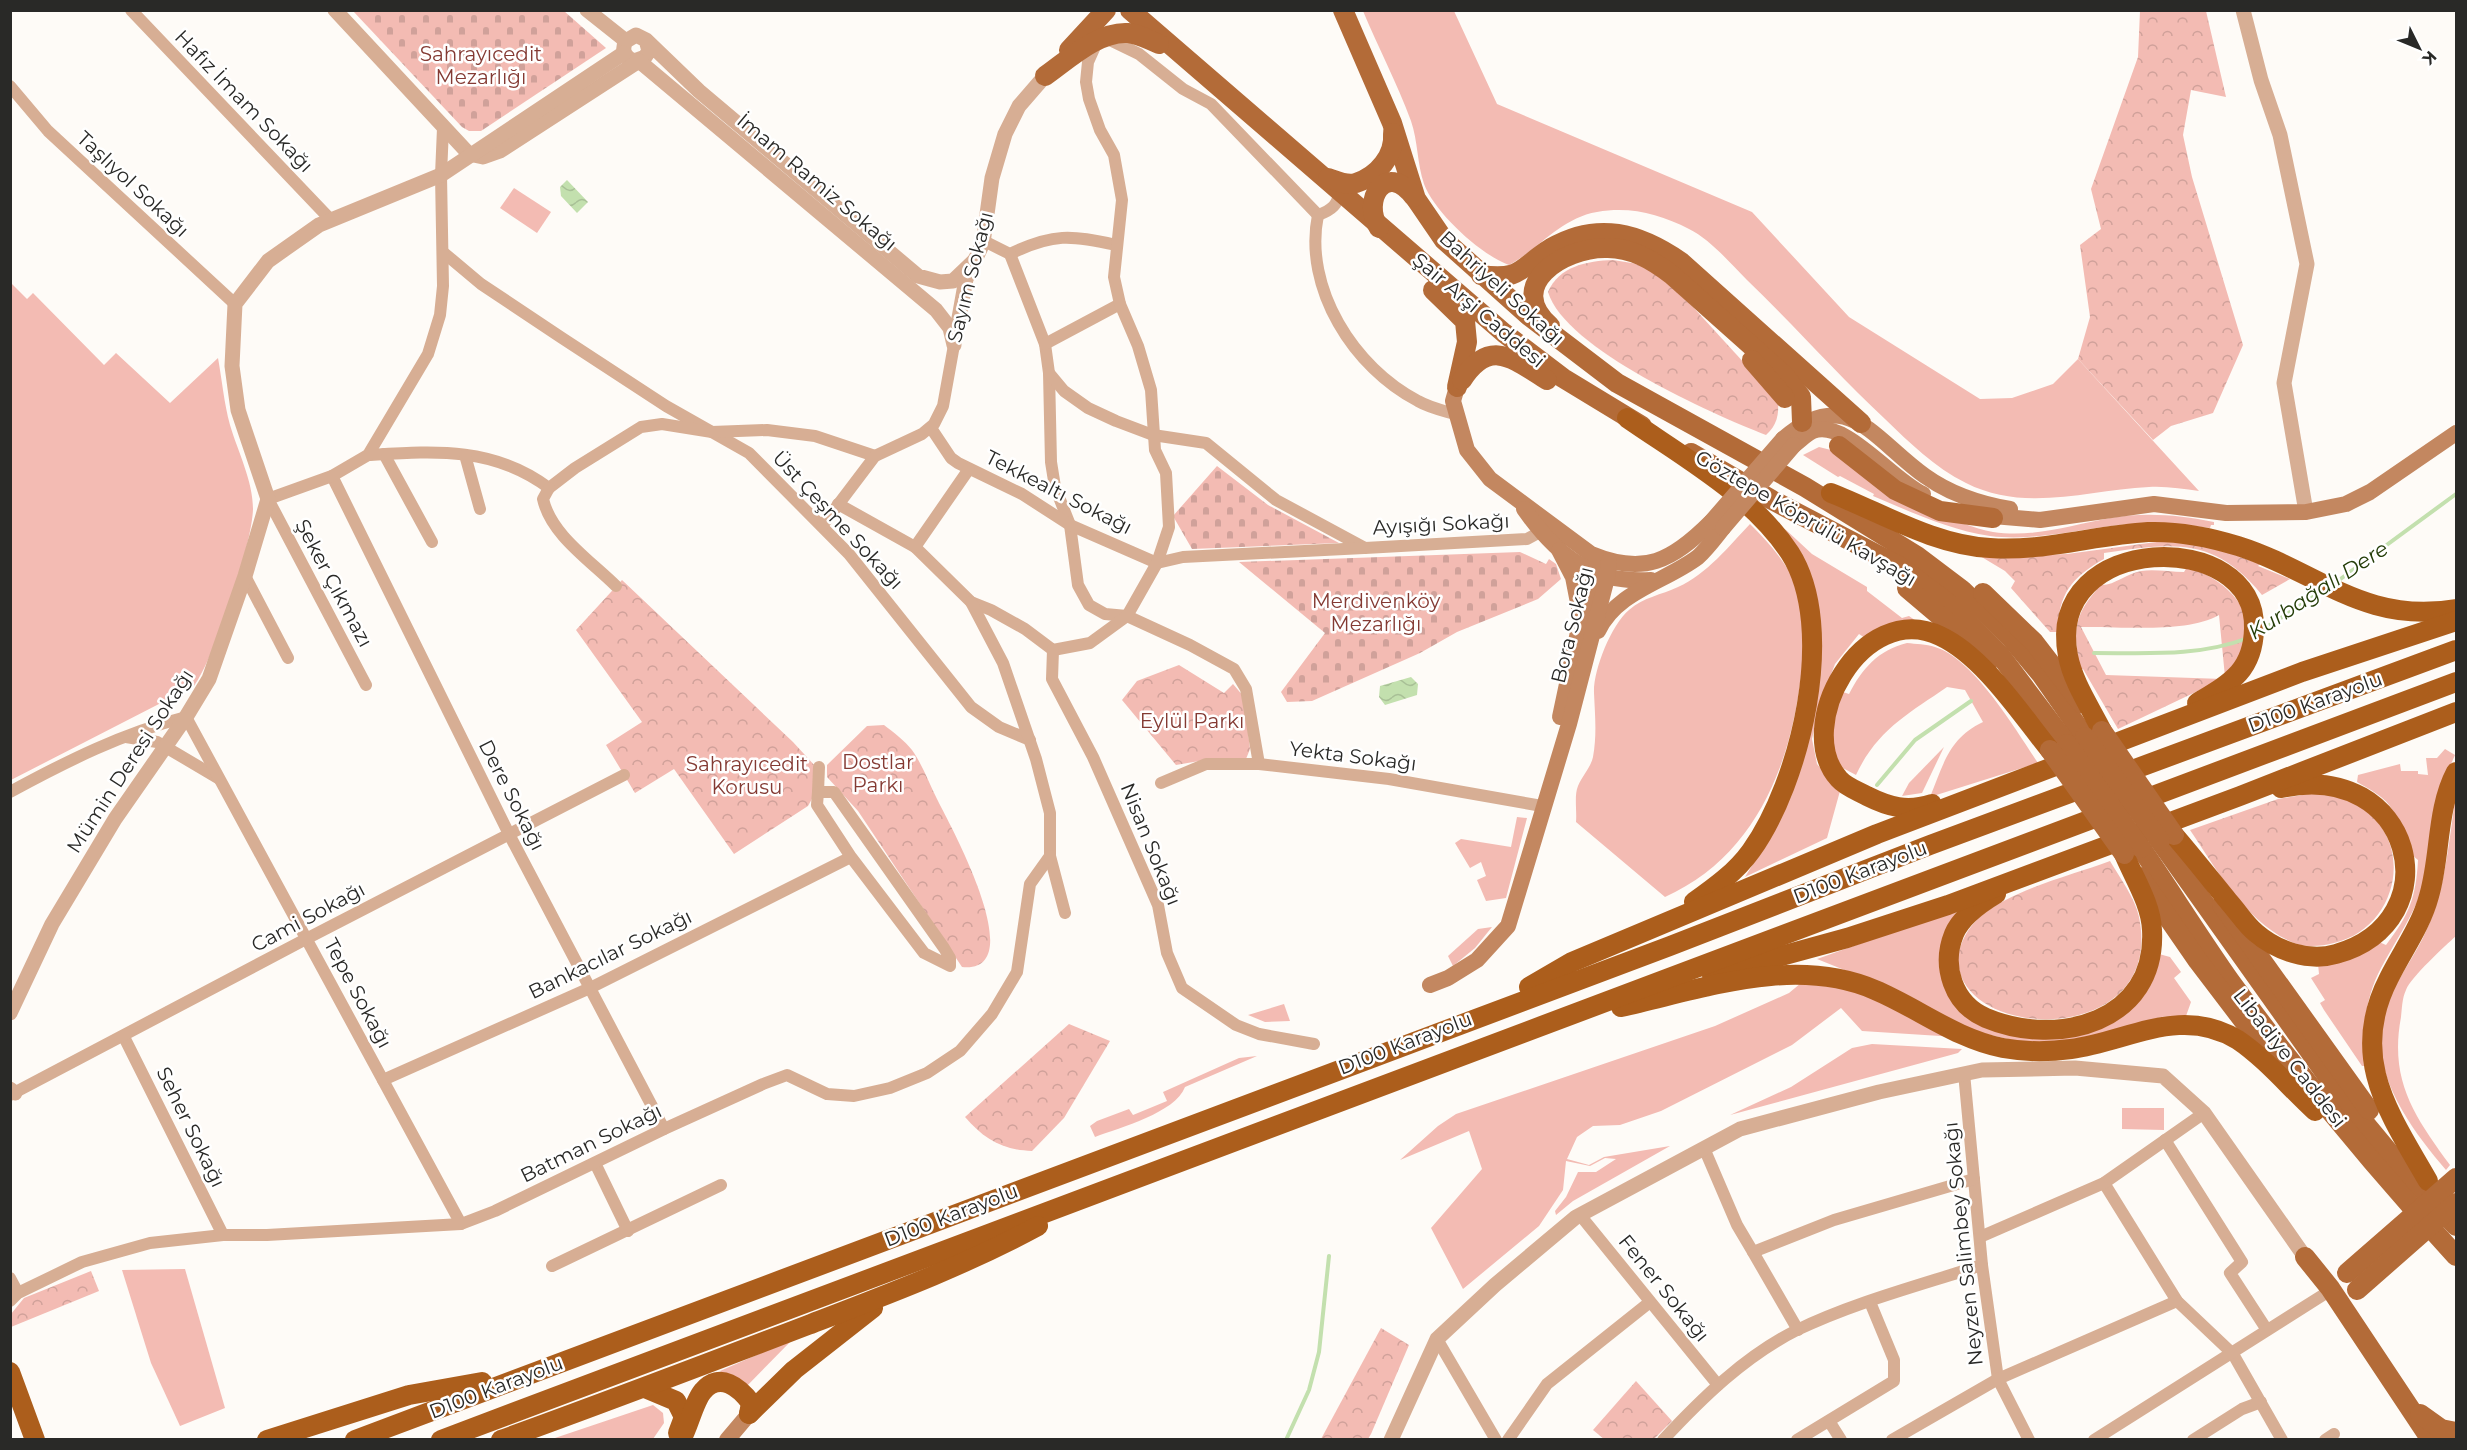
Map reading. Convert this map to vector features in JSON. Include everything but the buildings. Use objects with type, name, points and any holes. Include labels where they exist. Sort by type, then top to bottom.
[{"type":"highway","points":[[1627,418],[1743,501],[1772,528],[1804,584],[1811,619],[1811,676],[1805,718],[1782,791],[1752,850],[1732,873],[1663,923]]},
{"type":"highway","points":[[1831,493],[1917,530],[1961,543],[1989,548],[2041,547],[2124,535],[2172,533],[2238,546],[2358,601],[2400,611],[2457,609]]},
{"type":"highway","points":[[2076,740],[2069,678],[2067,627],[2071,609],[2083,588],[2103,571],[2132,559],[2178,559],[2217,569],[2243,591],[2250,606],[2254,623],[2254,641],[2242,672],[2219,690],[2143,734]]},
{"type":"highway","points":[[1477,1016],[1572,962],[1877,834],[2302,672],[2457,621]]},
{"type":"highway","points":[[2012,782],[1916,809],[1898,808],[1880,802],[1840,780],[1830,765],[1825,747],[1826,724],[1837,684],[1847,667],[1860,651],[1877,638],[1901,630],[1923,631],[1940,635],[1966,652],[2076,740]]},
{"type":"highway","name":"D100 Karayolu","points":[[355,1440],[1477,1016],[2457,650]]},
{"type":"highway","name":"D100 Karayolu","points":[[441,1440],[2457,682]]},
{"type":"highway","points":[[1557,1021],[1779,955],[1847,938],[2024,877],[2457,712]]},
{"type":"highway","points":[[2428,1181],[2385,1107],[2376,1082],[2371,1056],[2372,1033],[2377,1009],[2389,978],[2405,951],[2428,902],[2435,877],[2446,799],[2457,772]]},
{"type":"highway","points":[[2168,838],[2256,933],[2280,948],[2313,957],[2331,956],[2350,950],[2371,939],[2385,925],[2403,892],[2404,872],[2398,838],[2378,807],[2349,790],[2329,784],[2293,785],[2240,796]]},
{"type":"highway","points":[[2024,877],[1980,903],[1954,933],[1948,965],[1951,981],[1971,1009],[1986,1018],[2015,1026],[2039,1029],[2082,1025],[2119,1010],[2141,987],[2148,970],[2152,929],[2132,851]]},
{"type":"highway","points":[[1557,1021],[1757,977],[1795,974],[1830,976],[1878,991],[1958,1032],[2002,1048],[2038,1052],[2072,1049],[2175,1023],[2207,1027],[2238,1041],[2315,1111]]},
{"type":"highway","points":[[501,1440],[645,1388],[894,1292],[987,1253],[1098,1193]]},
{"type":"highway","points":[[749,1414],[802,1363],[894,1292]]},
{"type":"highway","points":[[10,1372],[31,1437]]},
{"type":"highway","points":[[267,1440],[409,1395],[532,1373]]},
{"type":"highway","points":[[681,1440],[704,1390],[720,1383],[730,1383],[741,1390],[751,1403],[749,1414]]},
{"type":"highway","points":[[645,1388],[676,1401],[681,1408],[684,1417],[674,1440]]},
{"type":"highway","points":[[10,1392],[31,1437]]},
{"type":"main road","name":"Sayım Sokağı","points":[[1045,76],[1106,10]]},
{"type":"main road","name":"Şair Arşi Caddesi","points":[[1130,10],[1175,52],[1333,184],[1504,333],[1563,378],[1627,418]]},
{"type":"main road","points":[[1148,10],[1175,52]]},
{"type":"main road","name":"Bahriyeli Sokağı","points":[[1343,10],[1392,123],[1416,199],[1444,240],[1481,275],[1572,350],[1617,383],[1741,453]]},
{"type":"main road","points":[[1045,76],[1102,39],[1133,34],[1175,52]]},
{"type":"main road","points":[[1333,184],[1356,183],[1387,160],[1394,144],[1392,123]]},
{"type":"main road","points":[[1416,199],[1400,182],[1390,181],[1381,185],[1376,191],[1374,221],[1402,263],[1450,304],[1465,321],[1467,342],[1453,401],[1467,450],[1490,479],[1520,504],[1550,521],[1591,554],[1604,571]]},
{"type":"main road","points":[[1481,275],[1502,278],[1510,276],[1550,249],[1577,236],[1608,232],[1638,237],[1659,247],[1681,262],[1861,423],[1925,476],[1964,496],[1993,506],[2040,514],[2154,504],[2226,513],[2306,512],[2346,504],[2370,492],[2457,433]]},
{"type":"main road","points":[[1572,350],[1544,321],[1536,300],[1538,277],[1560,258],[1584,250],[1605,248],[1630,251],[1653,261],[1672,275],[1783,374],[1801,397],[1802,422]]},
{"type":"main road","points":[[1672,275],[1785,398]]},
{"type":"main road","points":[[1457,387],[1473,363],[1499,354],[1514,360],[1566,393],[1627,418]]},
{"type":"main road","points":[[1588,651],[1603,620],[1618,604],[1700,555],[1717,525],[1788,442],[1802,422],[1819,415],[1838,414],[1861,423]]},
{"type":"main road","name":"Göztepe Köprülü Kavşağı","points":[[1627,418],[1772,500],[1899,566],[1949,604],[2000,655],[2076,740]]},
{"type":"main road","points":[[1788,442],[1813,430],[1831,429],[1845,435],[1900,481],[1917,491],[1960,510],[1993,518]]},
{"type":"main road","points":[[1839,446],[1894,490],[1940,511],[1993,518],[2040,520],[2092,511]]},
{"type":"main road","points":[[1741,453],[1831,493],[1951,567],[2015,621],[2069,678]]},
{"type":"main road","name":"Göztepe Köprülü Kavşağı","points":[[1741,453],[1805,487],[1917,556],[1962,590],[2019,647],[2076,740]]},
{"type":"main road","points":[[1520,504],[1533,535],[1626,582],[1656,580]]},
{"type":"main road","points":[[1604,571],[1654,564],[1717,525]]},
{"type":"main road","points":[[1559,549],[1573,577],[1581,618]]},
{"type":"main road","name":"Bora Sokağı","points":[[1542,806],[1581,618],[1604,571]]},
{"type":"main road","name":"Bora Sokağı","points":[[1430,985],[1448,978],[1478,960],[1508,926],[1542,806],[1569,724],[1588,651],[1604,571]]},
{"type":"main road","points":[[2076,740],[2168,838],[2360,1097],[2457,1217]]},
{"type":"main road","points":[[2076,740],[2132,851],[2211,978],[2315,1111],[2400,1194]]},
{"type":"main road","name":"Libadiye Caddesi","points":[[2168,838],[2338,1091],[2401,1167],[2457,1226]]},
{"type":"main road","name":"Libadiye Caddesi","points":[[2132,851],[2309,1086],[2400,1194],[2457,1256]]},
{"type":"main road","points":[[2352,1282],[2457,1178]]},
{"type":"main road","points":[[2331,1300],[2457,1203]]},
{"type":"main road","points":[[2305,1257],[2418,1440]]},
{"type":"main road","points":[[2331,1300],[2408,1403],[2431,1440]]},
{"type":"main road","points":[[2408,1403],[2429,1423],[2457,1432]]},
{"type":"main road","points":[[728,1440],[749,1414]]},
{"type":"street","name":"Hafız İmam Sokağı","points":[[131,10],[330,219]]},
{"type":"street","points":[[335,10],[469,154],[483,157],[500,151],[639,61],[648,54],[649,47],[646,40],[636,35],[625,47],[469,154],[441,175],[330,219],[268,261],[235,304],[232,366],[238,410],[268,499],[332,476],[368,455],[384,454],[465,455],[501,461],[526,471],[549,488]]},
{"type":"street","points":[[587,10],[625,47],[630,60],[639,61]]},
{"type":"street","points":[[2242,10],[2261,80],[2280,135],[2307,264],[2284,383],[2306,512]]},
{"type":"street","points":[[971,602],[1025,629],[1053,650],[1090,643],[1127,616],[1157,562],[1169,527],[1166,473],[1155,450],[1151,390],[1138,346],[1120,304],[1114,277],[1122,200],[1114,155],[1100,130],[1089,99],[1086,82],[1088,62],[1102,39],[1113,39],[1139,54],[1183,89],[1211,104],[1233,124],[1251,147],[1281,174],[1318,215]]},
{"type":"street","name":"İmam Ramiz Sokağı","points":[[646,40],[699,91],[923,278],[942,283],[953,281],[976,259]]},
{"type":"street","name":"İmam Ramiz Sokağı","points":[[639,61],[946,321],[954,345]]},
{"type":"street","name":"Sayım Sokağı","points":[[931,428],[942,411],[964,285],[984,240],[992,178],[1005,134],[1019,106],[1045,76]]},
{"type":"street","name":"Taşlıyol Sokağı","points":[[10,86],[48,131],[235,304]]},
{"type":"street","points":[[368,455],[428,354],[440,315],[444,253],[441,175],[443,128]]},
{"type":"street","points":[[1318,215],[1330,210],[1338,201],[1333,184]]},
{"type":"street","points":[[1318,215],[1314,237],[1316,259],[1327,298],[1342,331],[1368,363],[1393,386],[1420,403],[1458,415]]},
{"type":"street","points":[[1011,254],[1038,240],[1066,236],[1116,245]]},
{"type":"street","points":[[984,240],[1011,254],[1045,344],[1049,373],[1051,462],[1055,487],[1070,525],[1077,585],[1089,605],[1106,614],[1127,616],[1190,645],[1234,669],[1246,689],[1259,765]]},
{"type":"street","name":"Üst Çeşme Sokağı","points":[[444,253],[481,284],[562,338],[749,453],[822,526],[884,597],[971,706],[999,727],[1030,740]]},
{"type":"street","points":[[916,294],[935,304],[946,304],[959,295],[964,285]]},
{"type":"street","points":[[1045,344],[1120,304]]},
{"type":"street","name":"Ayışığı Sokağı","points":[[1049,373],[1064,391],[1088,408],[1153,435],[1206,443],[1276,500],[1365,548],[1533,535]]},
{"type":"street","points":[[616,586],[556,528],[546,513],[543,499],[549,488],[575,468],[640,427],[662,424],[712,432],[767,430],[814,436],[874,456]]},
{"type":"street","points":[[822,526],[874,456],[931,428]]},
{"type":"street","name":"Tekkealtı Sokağı","points":[[931,428],[951,458],[969,469],[1022,494],[1070,525],[1157,562]]},
{"type":"street","points":[[384,454],[432,542]]},
{"type":"street","points":[[465,455],[480,508]]},
{"type":"street","points":[[915,547],[969,469]]},
{"type":"street","name":"Dere Sokağı","points":[[332,476],[510,836],[664,1130]]},
{"type":"street","name":"Mümin Deresi Sokağı","points":[[10,1014],[52,924],[161,744],[186,717],[209,679],[245,576],[268,499]]},
{"type":"street","name":"Şeker Çıkmazı","points":[[268,499],[366,685]]},
{"type":"street","points":[[838,504],[915,547],[971,602],[1003,663],[1030,740],[1050,813],[1050,856],[1065,913]]},
{"type":"street","points":[[1157,562],[1183,558],[1365,548]]},
{"type":"street","points":[[245,576],[288,658]]},
{"type":"street","name":"Nisan Sokağı","points":[[1053,650],[1052,679],[1093,757],[1158,905],[1167,953],[1182,988],[1236,1025],[1259,1034],[1314,1044]]},
{"type":"street","points":[[10,792],[68,761],[122,737],[186,717]]},
{"type":"street","name":"Tepe Sokağı","points":[[186,717],[461,1224]]},
{"type":"street","points":[[155,725],[153,735],[161,744],[220,779]]},
{"type":"street","points":[[122,737],[161,744]]},
{"type":"street","name":"Yekta Sokağı","points":[[1161,783],[1206,764],[1259,765],[1389,779],[1542,806]]},
{"type":"street","points":[[819,767],[817,805],[849,854],[924,953],[950,966],[950,958],[944,948],[834,792],[819,792]]},
{"type":"street","name":"Cami Sokağı","points":[[12,1092],[124,1037],[306,939],[510,836],[624,775]]},
{"type":"street","name":"Bankacılar Sokağı","points":[[383,1080],[590,988],[849,854],[866,838]]},
{"type":"street","name":"Batman Sokağı","points":[[14,1297],[82,1262],[150,1243],[223,1235],[267,1235],[461,1224],[495,1211],[763,1083],[787,1076],[828,1094],[854,1096],[890,1088],[927,1073],[960,1052],[992,1014],[1017,972],[1030,884],[1050,856]]},
{"type":"street","name":"Seher Sokağı","points":[[124,1037],[223,1235]]},
{"type":"street","points":[[1390,1440],[1437,1339],[1495,1285],[1580,1215],[1740,1129],[1879,1092],[1964,1073],[1982,1070],[2075,1068],[2163,1076],[2205,1113],[2305,1257]]},
{"type":"street","name":"Neyzen Salimbey Sokağı","points":[[1964,1073],[1982,1265],[1998,1380],[2030,1440]]},
{"type":"street","points":[[1980,1237],[2104,1183],[2205,1113]]},
{"type":"street","points":[[2165,1140],[2242,1262],[2230,1274],[2267,1330]]},
{"type":"street","points":[[1704,1148],[1737,1225],[1798,1330]]},
{"type":"street","points":[[595,1163],[628,1231]]},
{"type":"street","points":[[1753,1252],[1834,1220],[1974,1179]]},
{"type":"street","points":[[2104,1183],[2177,1301],[2233,1354],[2282,1440]]},
{"type":"street","points":[[552,1266],[721,1185]]},
{"type":"street","name":"Fener Sokağı","points":[[1580,1215],[1718,1385]]},
{"type":"street","points":[[1663,1440],[1718,1385],[1770,1346],[1798,1330],[1870,1302],[1982,1265]]},
{"type":"street","points":[[10,1278],[14,1297]]},
{"type":"street","points":[[2094,1440],[2233,1354],[2267,1330],[2331,1300]]},
{"type":"street","points":[[1892,1440],[1998,1380],[2177,1301]]},
{"type":"street","points":[[1508,1440],[1548,1384],[1650,1302]]},
{"type":"street","points":[[1797,1440],[1894,1381],[1894,1360],[1870,1302]]},
{"type":"street","points":[[1437,1339],[1496,1440]]},
{"type":"street","points":[[2193,1440],[2242,1409],[2261,1402]]},
{"type":"street","points":[[1829,1421],[1841,1440]]},
{"type":"green space","name":"Sahrayıcedit Mezarlığı","points":[[353,11],[564,11],[606,48],[481,131],[469,131],[462,127]]},
{"type":"green space","points":[[1363,11],[1454,11],[1497,104],[1752,212],[1849,317],[1980,399],[2012,398],[2053,384],[2078,359],[2199,491],[2149,487],[2057,497],[2011,497],[1988,492],[1954,477],[1904,437],[1713,245],[1689,229],[1656,215],[1609,210],[1584,215],[1572,220],[1509,265],[1498,260],[1473,243],[1448,220],[1424,184],[1411,121]]},
{"type":"green space","points":[[2140,11],[2206,11],[2226,97],[2191,90],[2183,135],[2192,177],[2243,345],[2213,413],[2171,426],[2153,440],[2078,359],[2090,317],[2080,245],[2101,229],[2091,189],[2138,57]]},
{"type":"green space","points":[[514,188],[551,212],[537,233],[500,208]]},
{"type":"green space","points":[[1613,260],[1638,264],[1654,271],[1693,307],[1778,400],[1776,419],[1766,435],[1678,396],[1643,377],[1610,357],[1560,314],[1548,292],[1559,276],[1584,264]]},
{"type":"green space","points":[[10,282],[27,299],[33,293],[104,365],[116,353],[170,403],[218,358],[228,417],[248,477],[253,509],[246,548],[222,627],[203,672],[194,686],[11,780]]},
{"type":"green space","points":[[1819,447],[1831,450],[1933,509],[1974,527],[1993,532],[2038,532],[2136,515],[2188,518],[2214,522],[2214,525],[2210,528],[2132,524],[2044,536],[1990,536],[1930,520],[1873,496],[1874,494],[1838,477],[1803,455]]},
{"type":"green space","name":"Merdivenköy Mezarlığı","points":[[1217,466],[1268,505],[1339,543],[1192,549],[1173,516]]},
{"type":"green space","points":[[1750,524],[1783,562],[1792,577],[1800,601],[1803,651],[1796,710],[1777,776],[1744,834],[1722,859],[1696,880],[1665,897],[1576,822],[1577,790],[1592,761],[1594,749],[1594,684],[1604,649],[1622,617],[1641,602],[1678,587],[1699,575]]},
{"type":"green space","points":[[1785,529],[1812,554],[1867,587],[1867,591],[1902,618],[1909,616],[1919,623],[1888,624],[1865,638],[1859,634],[1835,664],[1820,703],[1812,739],[1817,764],[1840,791],[1827,838],[1745,877],[1769,838],[1806,736],[1801,556]]},
{"type":"green space","points":[[2171,540],[2208,545],[2260,564],[2258,566],[2290,579],[2262,595],[2227,562],[2209,553],[2191,548],[2151,547],[2104,553],[2104,559],[2083,573],[2069,588],[2061,607],[2058,632],[2050,632],[2011,588],[2015,581],[2005,571],[1970,550],[2015,556],[2067,554]]},
{"type":"green space","name":"Merdivenköy Mezarlığı","points":[[1520,552],[1546,564],[1549,559],[1556,564],[1561,579],[1538,599],[1457,632],[1420,653],[1312,701],[1287,702],[1281,692],[1325,633],[1239,562]]},
{"type":"green space","points":[[2187,567],[2214,579],[2236,598],[2247,624],[2247,638],[2242,654],[2225,677],[2219,615],[2189,625],[2171,627],[2081,627],[2106,675],[2223,679],[2118,729],[2083,669],[2080,669],[2076,634],[2080,615],[2101,585],[2110,584],[2141,571],[2184,572]]},
{"type":"green space","name":"Sahrayıcedit Korusu","points":[[622,580],[793,742],[816,767],[813,797],[808,806],[734,854],[674,769],[635,793],[606,745],[642,722],[576,630]]},
{"type":"green space","points":[[1907,643],[1935,647],[1964,665],[2006,715],[2038,763],[1930,797],[1944,763],[1955,744],[1972,728],[1983,722],[1965,690],[1947,687],[1884,734],[1864,759],[1856,775],[1837,765],[1833,745],[1833,728],[1843,692],[1849,694],[1859,676],[1879,656]]},
{"type":"green space","name":"Eylül Parkı","points":[[1179,665],[1224,693],[1233,684],[1244,697],[1250,749],[1246,759],[1205,760],[1176,765],[1122,700],[1137,681]]},
{"type":"green space","name":"Dostlar Parkı","points":[[884,725],[906,743],[916,755],[969,865],[981,895],[988,923],[990,947],[982,963],[962,967],[858,811],[827,777],[827,765],[867,726]]},
{"type":"green space","points":[[1944,747],[1922,793],[1902,796],[1909,783]]},
{"type":"green space","points":[[2445,749],[2455,755],[2441,800],[2426,878],[2412,914],[2381,968],[2371,991],[2366,1016],[2364,1066],[2362,1066],[2324,1010],[2320,1003],[2325,1000],[2311,978],[2319,974],[2318,964],[2346,960],[2379,942],[2386,945],[2410,906],[2418,860],[2409,850],[2390,806],[2377,794],[2357,782],[2358,775],[2400,764],[2401,771],[2418,771],[2418,774],[2428,775],[2426,758],[2437,758]]},
{"type":"green space","points":[[2320,792],[2359,806],[2377,822],[2389,840],[2393,861],[2392,882],[2385,903],[2373,920],[2356,934],[2334,943],[2304,946],[2277,934],[2247,909],[2222,878],[2190,830],[2278,799]]},
{"type":"green space","points":[[2456,794],[2456,936],[2409,984],[2403,1000],[2398,1040],[2402,1079],[2408,1097],[2426,1131],[2450,1165],[2446,1170],[2418,1135],[2394,1094],[2385,1073],[2380,1028],[2390,996],[2423,939],[2439,897]]},
{"type":"green space","points":[[1517,817],[1527,818],[1506,898],[1486,901],[1477,880],[1486,876],[1481,862],[1470,868],[1455,843],[1461,839],[1511,847]]},
{"type":"green space","points":[[2110,861],[2131,895],[2139,917],[2139,960],[2122,991],[2094,1010],[2059,1019],[2022,1017],[1990,1006],[1967,987],[1958,959],[1960,947],[1965,935],[1981,916],[1994,906],[2025,891]]},
{"type":"green space","points":[[1957,909],[1941,956],[1965,1015],[2094,1030],[2118,1019],[2138,1002],[2153,980],[2159,954],[2170,957],[2181,972],[2174,978],[2191,1002],[2186,1016],[2161,1017],[2078,1042],[2030,1044],[1973,1031],[1899,992],[1817,959]]},
{"type":"green space","points":[[1492,927],[1475,948],[1453,966],[1448,956],[1478,929]]},
{"type":"green space","points":[[1807,978],[1837,981],[1956,1037],[1862,1031],[1841,1008],[1792,1045],[1661,1111],[1620,1125],[1593,1126],[1577,1137],[1567,1159],[1589,1165],[1604,1157],[1670,1146],[1573,1201],[1556,1215],[1555,1211],[1566,1197],[1578,1172],[1596,1172],[1616,1159],[1605,1158],[1590,1166],[1566,1161],[1563,1190],[1539,1226],[1463,1289],[1431,1228],[1482,1169],[1469,1131],[1400,1160],[1438,1126],[1456,1114],[1715,1026],[1789,993]]},
{"type":"green space","points":[[1284,1004],[1290,1021],[1265,1022],[1248,1015]]},
{"type":"green space","points":[[1069,1024],[1110,1041],[1064,1118],[1032,1151],[1003,1146],[979,1131],[965,1117]]},
{"type":"green space","points":[[1872,1044],[1962,1049],[1958,1053],[1730,1115],[1791,1087],[1852,1048]]},
{"type":"green space","points":[[1257,1056],[1185,1087],[1179,1096],[1159,1112],[1095,1137],[1090,1126],[1097,1121],[1129,1109],[1133,1115],[1167,1101],[1163,1092],[1239,1058]]},
{"type":"green space","points":[[2122,1108],[2164,1108],[2164,1130],[2122,1129]]},
{"type":"green space","points":[[185,1269],[225,1408],[180,1426],[151,1363],[122,1270]]},
{"type":"green space","points":[[91,1271],[99,1291],[11,1327],[11,1314],[24,1298]]},
{"type":"green space","points":[[1381,1328],[1409,1345],[1371,1434],[1368,1439],[1321,1439]]},
{"type":"green space","points":[[793,1339],[743,1390],[720,1371]]},
{"type":"green space","points":[[1636,1381],[1672,1421],[1654,1439],[1604,1439],[1593,1430]]},
{"type":"green space","points":[[653,1405],[663,1413],[664,1423],[653,1439],[552,1439]]},
{"type":"water","points":[[567,180],[588,202],[577,213],[561,196],[560,187]]},
{"type":"water","points":[[1411,677],[1418,684],[1417,695],[1385,705],[1379,697],[1380,686]]},
{"type":"waterway","name":"Kurbağalı Dere","points":[[2335,583],[2456,494]]},
{"type":"waterway","name":"Kurbağalı Dere","points":[[2259,632],[2324,590]]},
{"type":"waterway","name":"Kurbağalı Dere","points":[[2094,653],[2191,651],[2248,638]]},
{"type":"waterway","name":"Kurbağalı Dere","points":[[1877,785],[1915,740],[1971,701]]},
{"type":"waterway","name":"Kurbağalı Dere","points":[[1286,1440],[1309,1390],[1319,1352],[1329,1256]]}]
